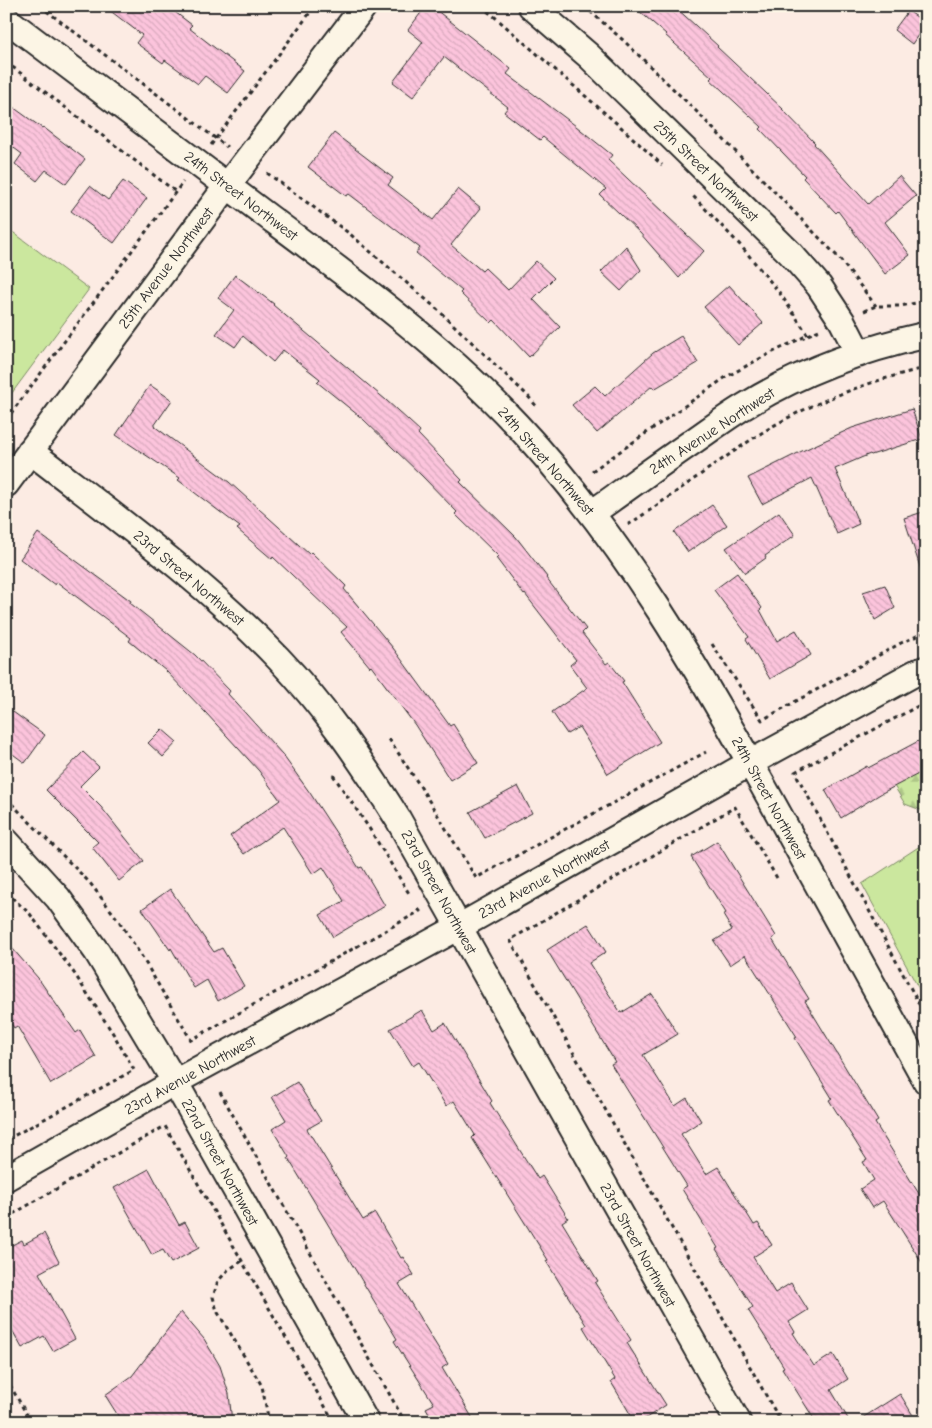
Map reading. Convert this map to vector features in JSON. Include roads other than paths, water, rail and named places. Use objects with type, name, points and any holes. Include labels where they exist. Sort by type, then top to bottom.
[{"type":"street","name":"25th Avenue Northwest","points":[[6,484],[227,186],[364,6]]},
{"type":"street","name":"25th Street Northwest","points":[[531,6],[588,56],[790,253],[819,286],[842,321],[859,354]]},
{"type":"street","name":"24th Street Northwest","points":[[6,19],[337,268],[420,334],[515,423],[556,469],[592,513],[680,642],[750,763],[926,1081]]},
{"type":"street","name":"24th Avenue Northwest","points":[[592,513],[744,406],[778,387],[859,354],[926,335]]},
{"type":"street","name":"23rd Street Northwest","points":[[30,451],[187,573],[246,625],[317,702],[344,737],[398,819],[738,1422]]},
{"type":"street","name":"23rd Avenue Northwest","points":[[6,1178],[175,1082],[459,927],[750,763],[915,673],[926,669]]},
{"type":"street","name":"22nd Street Northwest","points":[[6,841],[58,898],[97,952],[175,1082],[366,1422]]}]
